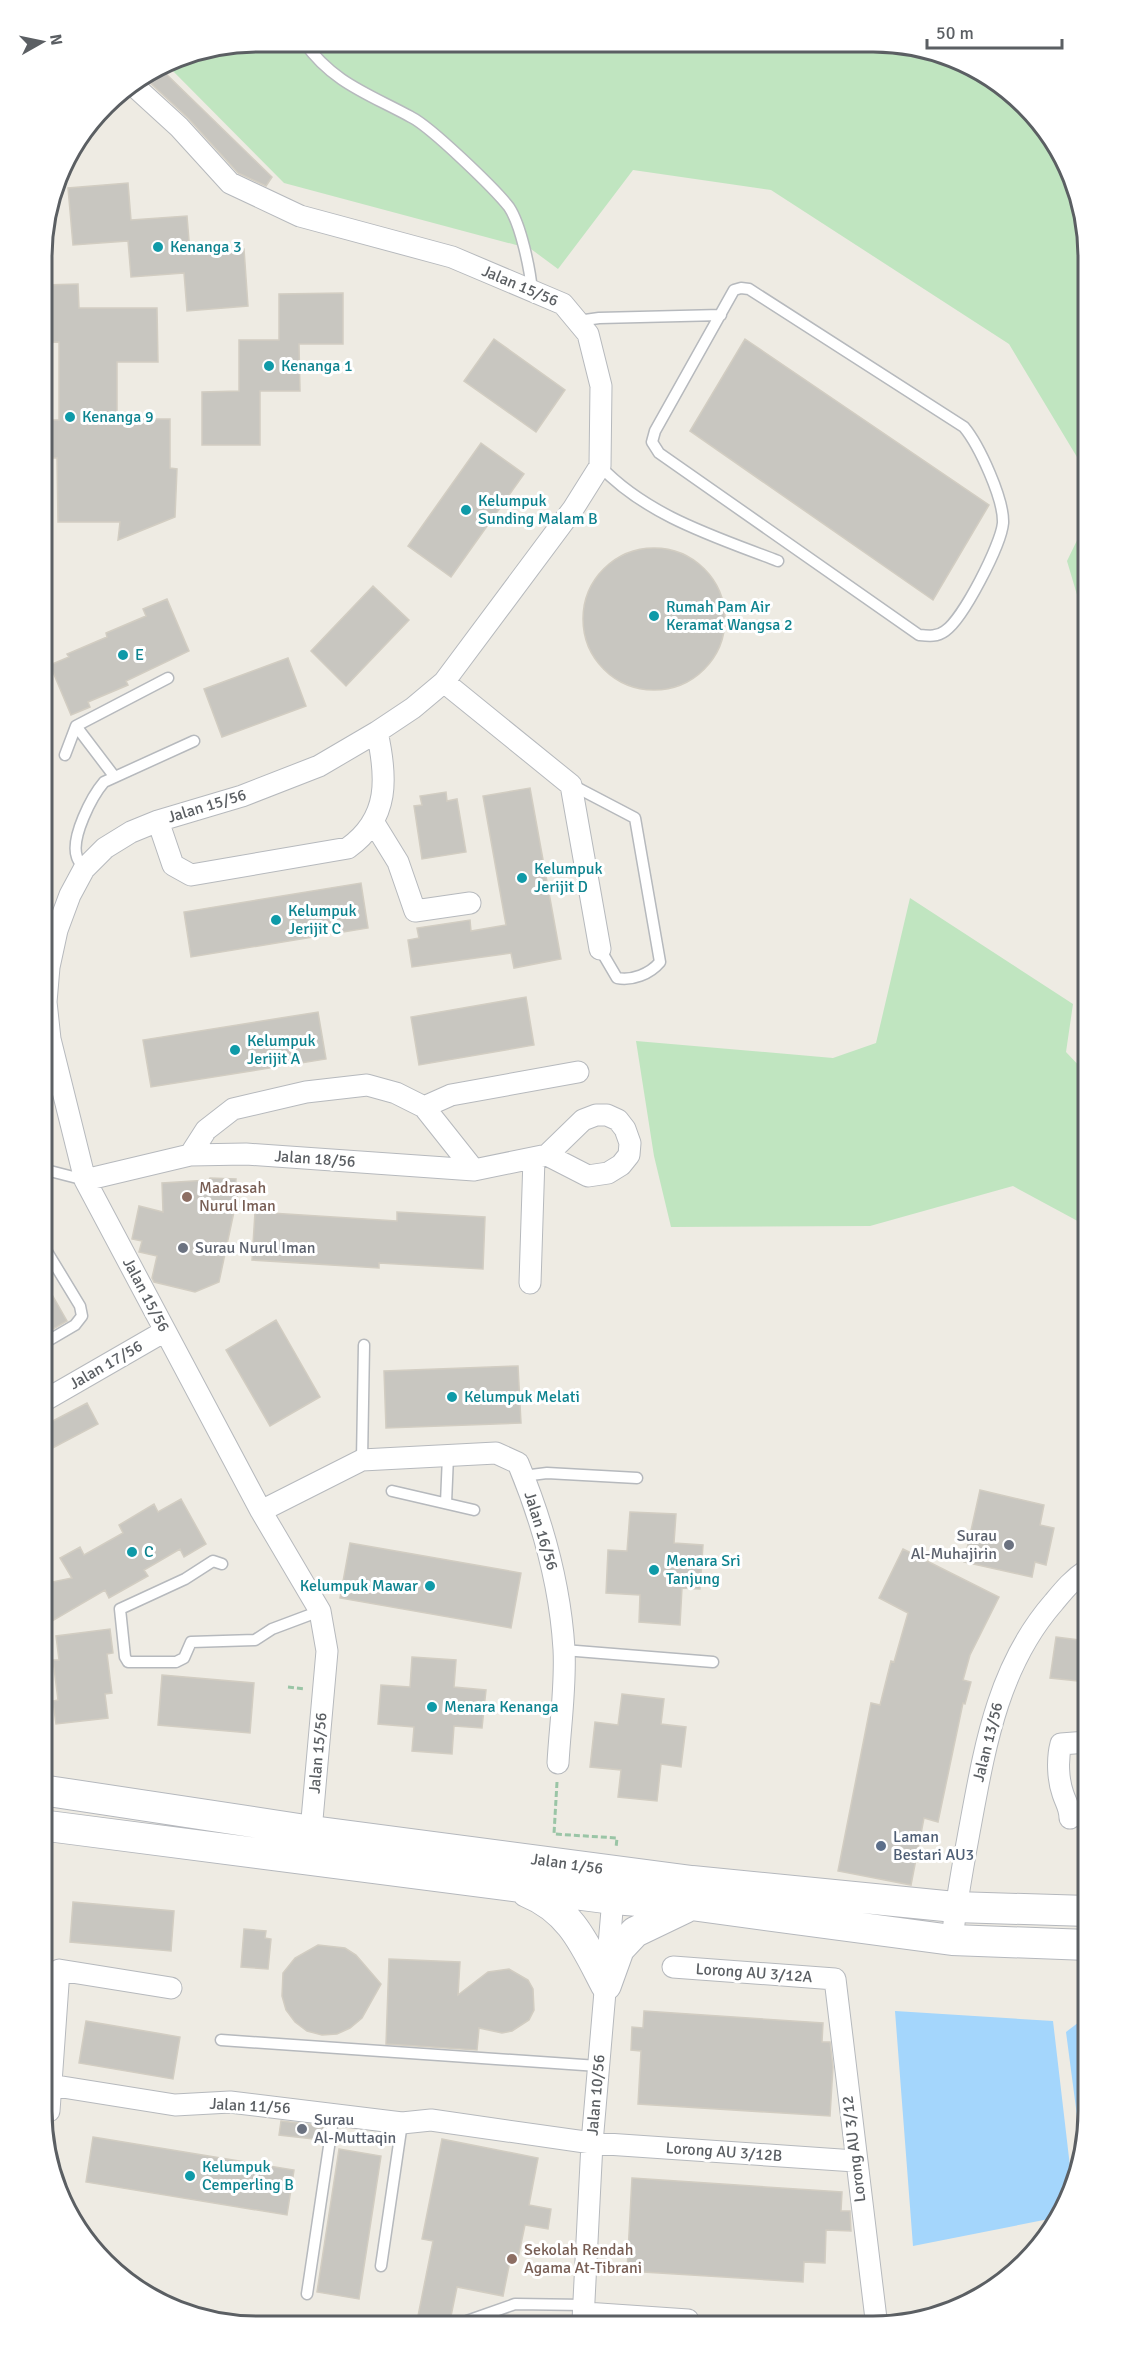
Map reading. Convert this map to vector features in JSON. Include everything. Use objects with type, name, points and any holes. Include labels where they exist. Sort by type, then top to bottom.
[{"type":"main road","name":"Jalan 1/56","points":[[52,1792],[508,1884],[614,1885],[955,1907],[1078,1911]]},
{"type":"main road","name":"Jalan 1/56","points":[[52,1826],[310,1844],[614,1885],[691,1905],[952,1941],[1078,1945]]},
{"type":"main road","points":[[508,1884],[547,1900],[569,1920],[606,1985]]},
{"type":"main road","points":[[606,1985],[619,1949],[635,1932],[691,1905]]},
{"type":"street","name":"Jalan 15/56","points":[[53,950],[57,930],[70,895],[84,869],[105,848],[131,832],[158,821],[242,796],[318,766],[413,708],[444,682],[573,509],[600,466],[601,386],[588,334],[563,304],[452,256],[300,216],[230,183],[179,127],[139,91]]},
{"type":"street","points":[[444,682],[571,784],[600,949]]},
{"type":"street","points":[[158,821],[173,865],[191,875],[348,848],[361,839],[374,823],[384,785],[385,768],[377,732]]},
{"type":"street","points":[[374,823],[398,862],[415,911],[470,903]]},
{"type":"street","name":"Jalan 15/56","points":[[53,1049],[85,1180],[261,1511],[320,1611],[327,1651],[310,1844]]},
{"type":"street","points":[[424,1107],[451,1095],[578,1072]]},
{"type":"street","points":[[190,1155],[206,1130],[233,1109],[271,1098],[367,1085],[396,1094],[424,1107],[474,1170]]},
{"type":"street","name":"Jalan 18/56","points":[[85,1180],[190,1155],[246,1154],[474,1170],[541,1156],[530,1283]]},
{"type":"street","name":"Jalan 17/56","points":[[52,1396],[165,1331]]},
{"type":"street","name":"Jalan 16/56","points":[[261,1511],[362,1460],[496,1453],[518,1464],[535,1504],[555,1578],[564,1650],[558,1763]]},
{"type":"street","name":"Jalan 13/56","points":[[952,1941],[955,1907],[987,1734],[1005,1678],[1038,1620],[1078,1576]]},
{"type":"street","points":[[1070,1818],[1070,1806],[1063,1794],[1059,1753],[1061,1744],[1078,1742]]},
{"type":"street","name":"Jalan 10/56","points":[[584,2313],[592,2143],[614,1885]]},
{"type":"street","name":"Lorong AU 3/12A","points":[[673,1967],[835,1979]]},
{"type":"street","points":[[52,2017],[58,1970],[171,1988]]},
{"type":"street","name":"Lorong AU 3/12","points":[[835,1979],[855,2161],[876,2316]]},
{"type":"street","name":"Jalan 11/56","points":[[52,2085],[175,2105],[230,2102],[334,2112],[402,2123],[431,2120],[592,2143]]},
{"type":"street","name":"Lorong AU 3/12B","points":[[592,2143],[855,2161]]},
{"type":"street","points":[[584,2313],[629,2316]]},
{"type":"lane","points":[[312,53],[319,63],[355,90],[414,118],[510,208],[529,262],[532,291]]},
{"type":"lane","points":[[749,289],[964,427],[974,440],[1000,503],[1003,522],[999,543],[958,620],[945,631],[933,636],[919,635],[659,453],[652,442],[655,431],[721,315],[734,290],[749,289]]},
{"type":"lane","points":[[578,321],[599,318],[721,315]]},
{"type":"lane","points":[[600,466],[610,476],[673,520],[777,561]]},
{"type":"lane","points":[[65,755],[75,726],[168,678]]},
{"type":"lane","points":[[75,726],[114,776]]},
{"type":"lane","points":[[84,869],[76,856],[79,831],[97,790],[114,776],[194,741]]},
{"type":"lane","points":[[571,784],[635,818],[660,962],[654,969],[628,980],[617,978],[600,949]]},
{"type":"lane","points":[[53,1172],[85,1180]]},
{"type":"lane","points":[[52,1261],[80,1306],[82,1317],[75,1325],[52,1338]]},
{"type":"lane","points":[[362,1460],[364,1345]]},
{"type":"lane","points":[[446,1503],[448,1456]]},
{"type":"lane","points":[[523,1476],[547,1473],[638,1478]]},
{"type":"lane","points":[[392,1491],[474,1510]]},
{"type":"lane","points":[[222,1564],[213,1561],[185,1579],[120,1609],[125,1657],[128,1662],[176,1662],[184,1658],[191,1642],[255,1640],[272,1629],[320,1611]]},
{"type":"lane","points":[[564,1650],[713,1662]]},
{"type":"lane","points":[[221,2040],[598,2066]]},
{"type":"lane","points":[[307,2294],[334,2112]]},
{"type":"lane","points":[[381,2266],[402,2123]]},
{"type":"lane","points":[[481,2316],[515,2304],[584,2313]]},
{"type":"path","points":[[558,1763],[554,1834],[617,1838],[614,1885]]},
{"type":"green space","points":[[873,52],[913,56],[939,63],[987,87],[1009,103],[1028,122],[1044,144],[1068,192],[1077,231],[1078,459],[1009,344],[771,190],[633,170],[558,269],[531,249],[284,183],[173,71],[218,56],[244,53]]},
{"type":"green space","points":[[1078,538],[1078,598],[1067,561]]},
{"type":"green space","points":[[910,898],[1073,1004],[1066,1052],[1078,1065],[1078,1221],[1013,1186],[870,1226],[671,1227],[654,1156],[636,1041],[833,1058],[876,1043]]},
{"type":"water","points":[[895,2011],[1053,2021],[1070,2168],[1051,2213],[1047,2219],[913,2246]]},
{"type":"water","points":[[1078,2023],[1078,2124],[1066,2032]]},
{"type":"building","points":[[166,74],[272,177],[266,186],[238,173],[188,118],[150,83]]},
{"type":"building","name":"Kenanga 3","points":[[128,183],[131,220],[187,216],[190,253],[244,249],[248,306],[187,311],[184,273],[131,277],[128,241],[73,245],[68,188]]},
{"type":"building","points":[[78,284],[79,308],[157,308],[158,362],[117,362],[117,419],[170,419],[170,468],[177,469],[175,517],[118,540],[120,522],[58,522],[57,458],[53,458],[53,420],[59,420],[59,342],[53,342],[53,285]]},
{"type":"building","name":"Kenanga 1","points":[[343,293],[343,344],[299,344],[300,391],[260,391],[260,445],[202,445],[202,392],[239,391],[239,340],[279,340],[279,294]]},
{"type":"building","points":[[494,339],[565,390],[536,432],[464,381]]},
{"type":"building","points":[[745,339],[989,505],[933,600],[690,431]]},
{"type":"building","name":"Kelumpuk Sunding Malam B","points":[[481,443],[524,474],[451,577],[408,546]]},
{"type":"building","name":"Rumah Pam Air Keramat Wangsa 2","points":[[654,548],[681,554],[704,569],[719,592],[725,619],[719,646],[704,669],[681,684],[654,690],[627,684],[604,669],[589,646],[583,619],[589,592],[604,569],[627,554]]},
{"type":"building","points":[[373,586],[409,620],[346,686],[311,651]]},
{"type":"building","name":"E","points":[[167,599],[189,651],[126,681],[128,685],[88,702],[90,707],[71,715],[53,672],[53,664],[69,657],[67,654],[107,637],[106,633],[146,616],[143,609]]},
{"type":"building","points":[[288,658],[306,706],[222,737],[204,689]]},
{"type":"building","name":"Kelumpuk Jerijit D","points":[[530,788],[561,959],[514,968],[511,953],[412,967],[408,940],[419,938],[417,928],[470,920],[471,931],[506,925],[483,796]]},
{"type":"building","points":[[446,792],[447,801],[457,799],[466,852],[422,859],[414,806],[422,805],[420,796]]},
{"type":"building","name":"Kelumpuk Jerijit C","points":[[361,883],[368,928],[191,957],[184,912]]},
{"type":"building","points":[[526,997],[534,1045],[419,1065],[411,1017]]},
{"type":"building","name":"Kelumpuk Jerijit A","points":[[318,1012],[326,1059],[151,1087],[143,1040]]},
{"type":"building","points":[[210,1178],[236,1179],[235,1193],[238,1193],[219,1282],[195,1292],[154,1282],[152,1278],[157,1256],[139,1252],[142,1241],[132,1239],[139,1206],[163,1212],[162,1183],[209,1180]]},
{"type":"building","points":[[255,1212],[397,1221],[397,1212],[485,1217],[483,1269],[379,1263],[379,1268],[252,1260]]},
{"type":"building","points":[[52,1295],[67,1321],[52,1329]]},
{"type":"building","points":[[276,1320],[320,1397],[270,1426],[226,1350]]},
{"type":"building","name":"Kelumpuk Melati","points":[[518,1366],[521,1423],[386,1428],[384,1371]]},
{"type":"building","points":[[87,1403],[98,1424],[52,1448],[52,1421]]},
{"type":"building","name":"Surau Al-Muhajirin","points":[[980,1490],[1044,1505],[1040,1525],[1054,1528],[1046,1565],[1035,1562],[1032,1577],[964,1562]]},
{"type":"building","name":"C","points":[[181,1499],[206,1544],[184,1557],[180,1549],[144,1570],[148,1576],[109,1598],[105,1590],[52,1621],[52,1582],[72,1578],[60,1558],[80,1547],[84,1555],[123,1533],[119,1525],[154,1504],[158,1512]]},
{"type":"building","name":"Menara Sri Tanjung","points":[[630,1512],[676,1514],[674,1543],[703,1545],[700,1589],[682,1588],[680,1625],[639,1622],[640,1595],[606,1593],[608,1550],[627,1551]]},
{"type":"building","name":"Kelumpuk Mawar","points":[[350,1543],[521,1573],[511,1628],[340,1598]]},
{"type":"building","points":[[903,1549],[999,1597],[970,1655],[963,1680],[971,1682],[965,1704],[963,1703],[938,1822],[924,1818],[911,1885],[838,1871],[871,1703],[880,1705],[891,1661],[894,1662],[908,1613],[879,1598]]},
{"type":"building","points":[[110,1629],[113,1653],[107,1654],[112,1693],[105,1694],[108,1718],[56,1724],[53,1701],[58,1700],[53,1660],[59,1660],[56,1636]]},
{"type":"building","points":[[1056,1637],[1078,1640],[1078,1681],[1050,1678]]},
{"type":"building","name":"Menara Kenanga","points":[[412,1657],[456,1660],[454,1687],[486,1690],[482,1728],[454,1726],[452,1754],[412,1751],[414,1727],[378,1724],[381,1685],[410,1687]]},
{"type":"building","points":[[162,1675],[254,1683],[250,1733],[158,1725]]},
{"type":"building","points":[[622,1694],[664,1699],[661,1724],[686,1727],[681,1767],[661,1764],[657,1801],[618,1797],[621,1770],[590,1767],[595,1722],[618,1725]]},
{"type":"building","points":[[73,1902],[174,1911],[171,1951],[70,1942]]},
{"type":"building","points":[[244,1929],[266,1931],[265,1938],[271,1939],[268,1969],[241,1967]]},
{"type":"building","points":[[318,1945],[345,1948],[356,1955],[381,1984],[362,2018],[350,2028],[337,2034],[322,2035],[307,2031],[295,2022],[286,2010],[282,1996],[283,1973],[295,1958]]},
{"type":"building","points":[[389,1959],[460,1962],[458,1995],[488,1972],[509,1969],[528,1980],[533,1989],[534,2010],[529,2020],[512,2031],[502,2033],[479,2028],[477,2050],[386,2044]]},
{"type":"building","points":[[644,2011],[823,2023],[822,2042],[830,2042],[833,2067],[830,2116],[638,2104],[641,2051],[631,2050],[632,2027],[643,2028]]},
{"type":"building","points":[[86,2021],[180,2037],[173,2079],[79,2063]]},
{"type":"building","name":"Surau Al-Muttaqin","points":[[281,2121],[324,2126],[322,2140],[279,2135]]},
{"type":"building","name":"Kelumpuk Cemperling B","points":[[93,2137],[294,2170],[287,2215],[86,2182]]},
{"type":"building","points":[[442,2139],[538,2158],[529,2205],[551,2209],[548,2229],[525,2225],[518,2258],[511,2256],[503,2296],[457,2287],[451,2316],[418,2316],[433,2241],[422,2239]]},
{"type":"building","points":[[339,2149],[381,2156],[359,2299],[317,2292]]},
{"type":"building","points":[[632,2178],[842,2192],[841,2211],[850,2211],[851,2231],[826,2230],[825,2263],[804,2262],[803,2282],[627,2271]]},
{"type":"place","name":"Kenanga 3","points":[[158,247]]},
{"type":"place","name":"Kenanga 1","points":[[269,366]]},
{"type":"place","name":"Kenanga 9","points":[[70,417]]},
{"type":"place","name":"Kelumpuk Sunding Malam B","points":[[466,510]]},
{"type":"place","name":"Rumah Pam Air Keramat Wangsa 2","points":[[654,616]]},
{"type":"place","name":"E","points":[[123,655]]},
{"type":"place","name":"Kelumpuk Jerijit D","points":[[522,878]]},
{"type":"place","name":"Kelumpuk Jerijit C","points":[[276,920]]},
{"type":"place","name":"Kelumpuk Jerijit A","points":[[235,1050]]},
{"type":"place","name":"Madrasah Nurul Iman","points":[[187,1197]]},
{"type":"place","name":"Surau Nurul Iman","points":[[183,1248]]},
{"type":"place","name":"Kelumpuk Melati","points":[[452,1397]]},
{"type":"place","name":"Surau Al-Muhajirin","points":[[1009,1545]]},
{"type":"place","name":"C","points":[[132,1552]]},
{"type":"place","name":"Menara Sri Tanjung","points":[[654,1570]]},
{"type":"place","name":"Kelumpuk Mawar","points":[[430,1586]]},
{"type":"place","name":"Menara Kenanga","points":[[432,1707]]},
{"type":"place","name":"Laman Bestari AU3","points":[[881,1846]]},
{"type":"place","name":"Surau Al-Muttaqin","points":[[302,2129]]},
{"type":"place","name":"Kelumpuk Cemperling B","points":[[190,2176]]},
{"type":"place","name":"Sekolah Rendah Agama At-Tibrani","points":[[512,2259]]}]
